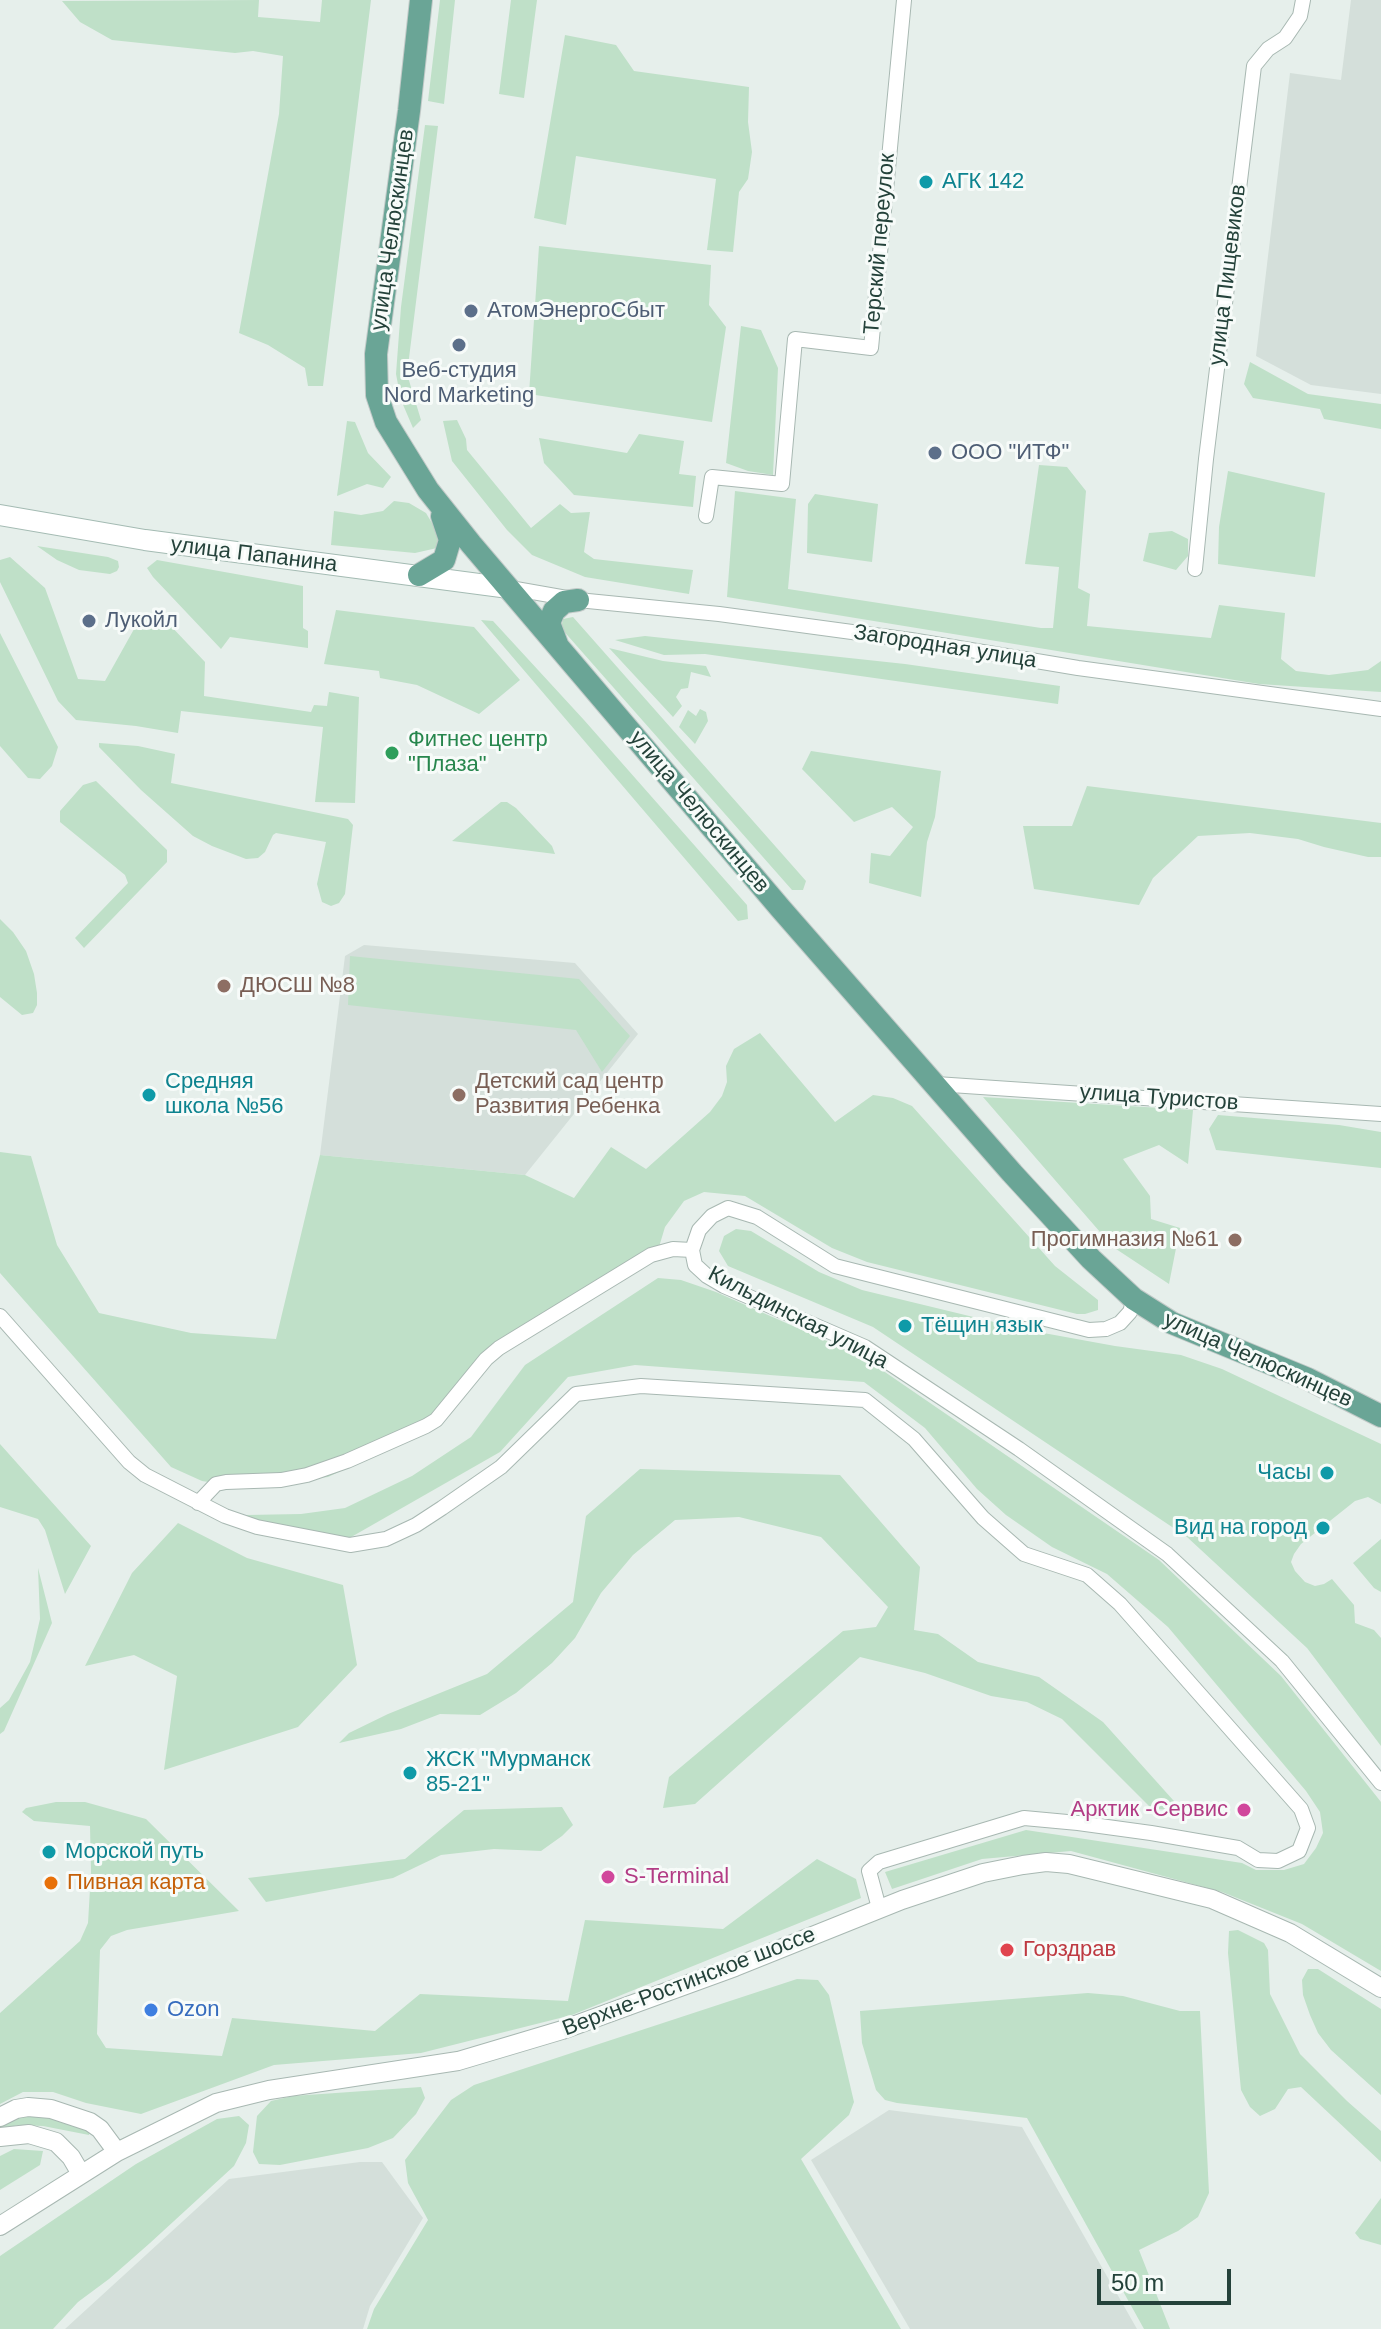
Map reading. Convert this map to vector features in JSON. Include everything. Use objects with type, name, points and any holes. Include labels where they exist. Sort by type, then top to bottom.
[{"type":"main road","name":"улица Челюскинцев","points":[[421,0],[376,354],[377,395],[386,422],[428,490],[770,897],[1081,1248],[1134,1299],[1172,1323],[1308,1379],[1381,1416]]},
{"type":"main road","points":[[419,575],[444,560],[450,540],[428,490]]},
{"type":"main road","name":"улица Папанина","points":[[0,515],[145,540],[509,588]]},
{"type":"main road","points":[[560,649],[549,623],[554,611],[564,602],[578,600]]},
{"type":"street","name":"Терский переулок","points":[[706,516],[712,477],[782,484],[795,339],[871,348],[904,0]]},
{"type":"street","name":"улица Пищевиков","points":[[1195,569],[1254,66],[1268,49],[1285,38],[1300,16],[1303,0]]},
{"type":"street","name":"Загородная улица","points":[[509,588],[578,600],[748,618],[911,640],[1078,668],[1381,709]]},
{"type":"street","name":"улица Туристов","points":[[936,1084],[1381,1114]]},
{"type":"street","points":[[692,1250],[705,1223],[728,1208],[757,1217],[835,1266],[1089,1330],[1106,1329],[1120,1323],[1130,1312],[1134,1299]]},
{"type":"street","name":"Кильдинская улица","points":[[198,1503],[216,1484],[281,1480],[307,1475],[426,1426],[436,1420],[486,1359],[499,1348],[651,1255],[673,1249],[692,1250],[695,1265],[707,1276],[865,1347],[1019,1449],[1167,1554],[1282,1661],[1381,1783]]},
{"type":"street","points":[[0,1316],[129,1462],[145,1475],[225,1516],[257,1527],[350,1545],[386,1539],[442,1508],[501,1467],[576,1394],[641,1386],[865,1400],[914,1439],[983,1518],[1024,1554],[1087,1575],[1120,1604],[1301,1809],[1308,1828],[1299,1851],[1278,1861],[1258,1860],[1238,1848],[1164,1835],[1024,1818],[879,1862],[869,1871],[879,1908]]},
{"type":"street","name":"Верхне-Ростинское шоссе","points":[[0,2226],[117,2152],[216,2103],[269,2090],[458,2061],[562,2030],[735,1967],[879,1908],[983,1873],[1046,1862],[1069,1864],[1212,1899],[1290,1933],[1381,1988]]},
{"type":"street","points":[[0,2117],[28,2107],[51,2109],[90,2122],[100,2129],[117,2152]]},
{"type":"street","points":[[0,2137],[29,2134],[56,2142],[71,2157],[81,2174]]},
{"type":"shaded area","points":[[1351,0],[1381,0],[1381,394],[1311,385],[1256,356],[1290,73],[1341,80]]},
{"type":"shaded area","name":"Детский сад центр Развития Ребенка","points":[[364,945],[575,963],[638,1034],[525,1175],[320,1155],[345,956]]},
{"type":"shaded area","points":[[889,2110],[1022,2127],[1137,2329],[910,2329],[811,2160]]},
{"type":"shaded area","points":[[360,2162],[382,2162],[423,2218],[370,2306],[363,2329],[65,2329],[229,2179]]},
{"type":"green space","points":[[259,0],[258,17],[320,22],[322,0],[371,0],[323,386],[308,386],[305,368],[268,345],[239,333],[279,114],[283,56],[112,40],[80,22],[62,1]]},
{"type":"green space","points":[[440,0],[455,0],[444,104],[428,101]]},
{"type":"green space","points":[[511,0],[537,0],[524,98],[499,94]]},
{"type":"green space","points":[[565,35],[616,45],[634,71],[749,87],[748,122],[752,152],[748,179],[739,192],[733,252],[707,250],[716,179],[576,156],[566,225],[534,218]]},
{"type":"green space","points":[[425,125],[438,126],[407,374],[421,420],[413,428],[401,400],[396,374],[401,307]]},
{"type":"green space","points":[[539,246],[711,265],[709,305],[726,327],[712,422],[529,394]]},
{"type":"green space","points":[[741,326],[761,330],[778,368],[773,475],[726,463]]},
{"type":"green space","points":[[1250,362],[1308,394],[1381,404],[1381,429],[1324,419],[1320,409],[1253,398],[1244,384]]},
{"type":"green space","points":[[457,420],[466,439],[467,450],[531,528],[560,504],[571,513],[590,512],[584,552],[594,559],[693,570],[689,594],[585,577],[532,555],[507,530],[452,461],[443,421]]},
{"type":"green space","points":[[347,421],[355,422],[368,453],[391,477],[383,488],[367,484],[337,496]]},
{"type":"green space","points":[[639,434],[684,441],[679,474],[696,476],[693,507],[574,495],[544,463],[539,438],[627,453]]},
{"type":"green space","points":[[1039,465],[1067,467],[1086,491],[1078,588],[1090,594],[1087,626],[1211,638],[1219,605],[1285,613],[1281,659],[1296,671],[1329,675],[1368,670],[1381,661],[1381,692],[1259,684],[727,597],[735,491],[796,499],[788,589],[1053,628],[1059,567],[1025,564]]},
{"type":"green space","points":[[1228,471],[1325,493],[1315,577],[1218,564],[1219,527]]},
{"type":"green space","points":[[815,494],[878,504],[872,562],[807,553],[808,504]]},
{"type":"green space","points":[[394,501],[409,503],[426,513],[439,535],[437,548],[415,553],[331,545],[334,511],[361,515],[383,511]]},
{"type":"green space","points":[[1172,531],[1188,539],[1188,556],[1176,570],[1143,561],[1149,533]]},
{"type":"green space","points":[[37,546],[108,557],[118,561],[119,567],[110,574],[79,570]]},
{"type":"green space","points":[[10,557],[45,588],[78,679],[105,681],[138,622],[148,616],[168,623],[205,662],[204,696],[311,712],[314,705],[327,706],[329,692],[359,697],[355,803],[315,802],[323,727],[181,711],[178,733],[76,720],[58,701],[0,582],[0,560]]},
{"type":"green space","points":[[157,560],[303,586],[303,628],[308,631],[308,648],[230,637],[221,649],[153,577],[147,568]]},
{"type":"green space","points":[[336,610],[474,627],[520,680],[479,714],[417,685],[380,678],[379,671],[324,664]]},
{"type":"green space","points":[[573,617],[806,881],[803,890],[792,890],[561,628],[563,619]]},
{"type":"green space","points":[[481,620],[493,621],[584,720],[747,905],[748,919],[738,921]]},
{"type":"green space","points":[[0,633],[58,747],[52,766],[40,779],[28,778],[0,746]]},
{"type":"green space","points":[[645,636],[905,664],[1060,686],[1058,704],[705,654],[664,655],[615,640]]},
{"type":"green space","points":[[609,648],[663,661],[706,666],[711,677],[691,672],[688,688],[681,689],[676,697],[682,706],[673,717]]},
{"type":"green space","points":[[700,709],[706,712],[708,721],[695,744],[679,727],[688,710],[696,716]]},
{"type":"green space","points":[[99,743],[138,746],[175,754],[171,783],[348,819],[353,825],[345,894],[339,903],[331,906],[322,902],[317,884],[326,842],[276,833],[265,852],[258,858],[246,859],[212,846],[193,836],[141,790],[99,747]]},
{"type":"green space","points":[[811,751],[941,771],[935,817],[927,842],[921,897],[869,883],[871,853],[890,856],[913,827],[892,807],[854,822],[802,769]]},
{"type":"green space","points":[[96,781],[167,850],[167,862],[84,948],[75,938],[128,883],[125,875],[60,822],[60,811],[83,785]]},
{"type":"green space","points":[[1087,786],[1381,823],[1381,857],[1368,857],[1298,839],[1250,833],[1198,836],[1153,878],[1139,905],[1034,889],[1023,826],[1072,826]]},
{"type":"green space","points":[[501,802],[516,808],[552,846],[555,854],[452,841]]},
{"type":"green space","points":[[0,919],[26,951],[37,993],[33,1013],[22,1015],[0,997]]},
{"type":"green space","points":[[350,956],[579,979],[630,1036],[602,1072],[576,1030],[348,1005]]},
{"type":"green space","points":[[760,1033],[835,1122],[873,1095],[893,1098],[912,1106],[1055,1266],[1098,1300],[1098,1310],[1077,1314],[867,1262],[832,1248],[745,1196],[704,1192],[684,1201],[665,1227],[656,1257],[510,1340],[448,1414],[386,1450],[328,1477],[241,1487],[202,1481],[171,1467],[0,1273],[0,1152],[31,1156],[57,1245],[99,1313],[191,1333],[276,1339],[320,1155],[525,1175],[574,1198],[611,1147],[646,1169],[710,1112],[722,1096],[727,1082],[726,1066],[734,1049]]},
{"type":"green space","points":[[983,1097],[1193,1110],[1188,1164],[1159,1145],[1123,1159],[1150,1196],[1151,1219],[1180,1228],[1169,1284],[1113,1247]]},
{"type":"green space","points":[[1218,1115],[1339,1125],[1381,1132],[1381,1168],[1216,1150],[1209,1129]]},
{"type":"green space","points":[[736,1229],[751,1231],[819,1272],[862,1290],[1027,1330],[1181,1355],[1222,1369],[1381,1444],[1381,1504],[1368,1497],[1355,1501],[1301,1544],[1291,1562],[1305,1582],[1315,1586],[1332,1579],[1354,1605],[1355,1623],[1374,1630],[1381,1638],[1381,1746],[1307,1648],[1187,1537],[873,1327],[728,1266],[719,1251],[724,1236]]},
{"type":"green space","points":[[658,1278],[681,1280],[716,1292],[863,1357],[1159,1560],[1281,1676],[1381,1802],[1381,1971],[1302,1924],[1222,1892],[1071,1851],[982,1859],[892,1889],[885,1872],[1026,1830],[1242,1863],[1256,1870],[1284,1870],[1304,1864],[1323,1833],[1320,1812],[1306,1791],[1168,1627],[1107,1574],[1052,1547],[1006,1515],[977,1489],[925,1428],[864,1382],[635,1365],[568,1377],[500,1452],[339,1544],[259,1528],[246,1515],[301,1514],[345,1508],[412,1476],[471,1437],[525,1365]]},
{"type":"green space","points":[[0,1444],[91,1546],[65,1594],[45,1530],[38,1519],[0,1507]]},
{"type":"green space","points":[[640,1469],[840,1475],[920,1567],[914,1630],[938,1634],[978,1662],[1039,1677],[1103,1722],[1182,1810],[1152,1809],[1062,1719],[1027,1702],[991,1696],[925,1673],[860,1657],[695,1804],[663,1808],[669,1777],[843,1631],[876,1627],[888,1607],[821,1537],[739,1517],[675,1520],[633,1555],[601,1593],[575,1638],[552,1663],[516,1693],[480,1715],[440,1714],[401,1729],[339,1743],[349,1733],[388,1714],[487,1674],[573,1602],[586,1516]]},
{"type":"green space","points":[[178,1523],[247,1558],[343,1585],[357,1665],[298,1727],[164,1770],[177,1676],[134,1655],[85,1666],[132,1573]]},
{"type":"green space","points":[[1381,1539],[1381,1592],[1353,1563]]},
{"type":"green space","points":[[38,1568],[52,1623],[0,1734],[0,1708],[9,1700],[30,1662],[40,1619]]},
{"type":"green space","points":[[56,1802],[85,1802],[146,1819],[239,1911],[127,1930],[111,1936],[100,1950],[97,2034],[106,2048],[222,2056],[232,2018],[375,2031],[420,1994],[568,2001],[585,1920],[723,1929],[817,1859],[856,1879],[861,1898],[572,2015],[421,2053],[274,2065],[141,2114],[86,2103],[53,2092],[23,2092],[0,2104],[0,2013],[80,1941],[88,1923],[90,1826],[34,1821],[22,1812],[26,1808]]},
{"type":"green space","points":[[562,1807],[573,1825],[541,1851],[494,1849],[441,1855],[393,1878],[266,1902],[248,1878],[405,1859],[464,1810]]},
{"type":"green space","points":[[1238,1930],[1264,1943],[1268,1950],[1270,1994],[1300,2054],[1381,2131],[1381,2162],[1301,2087],[1288,2089],[1275,2109],[1260,2116],[1250,2107],[1241,2090],[1228,1953],[1229,1931]]},
{"type":"green space","points":[[1308,1969],[1318,1969],[1381,2009],[1381,2095],[1331,2050],[1318,2033],[1303,1995],[1302,1980]]},
{"type":"green space","points":[[797,1979],[818,1980],[829,1995],[854,2102],[849,2115],[801,2159],[901,2329],[367,2329],[374,2309],[428,2220],[408,2183],[405,2160],[451,2100],[474,2085]]},
{"type":"green space","points":[[1088,1993],[1123,1996],[1180,2011],[1200,2011],[1209,2193],[1198,2217],[1178,2231],[1139,2250],[1170,2329],[1144,2329],[1027,2118],[885,2100],[876,2090],[862,2043],[860,2011]]},
{"type":"green space","points":[[421,2087],[425,2098],[416,2114],[393,2138],[368,2148],[280,2165],[259,2164],[253,2152],[257,2116],[271,2101],[293,2096]]},
{"type":"green space","points":[[42,2113],[90,2130],[89,2135],[43,2126],[0,2128],[0,2123]]},
{"type":"green space","points":[[239,2116],[249,2125],[246,2143],[234,2166],[150,2243],[78,2302],[53,2329],[0,2329],[0,2256],[136,2164],[217,2119]]},
{"type":"green space","points":[[14,2149],[43,2151],[40,2165],[0,2190],[0,2156]]},
{"type":"green space","points":[[1381,2198],[1381,2245],[1360,2239],[1355,2233]]},
{"type":"place","name":"АГК 142","points":[[926,182]]},
{"type":"place","name":"АтомЭнергоСбыт","points":[[471,311]]},
{"type":"place","name":"Веб-студия Nord Marketing","points":[[459,345]]},
{"type":"place","name":"ООО \"ИТФ\"","points":[[935,453]]},
{"type":"place","name":"Лукойл","points":[[89,621]]},
{"type":"place","name":"Фитнес центр \"Плаза\"","points":[[392,753]]},
{"type":"place","name":"ДЮСШ №8","points":[[224,986]]},
{"type":"place","name":"Средняя школа №56","points":[[149,1095]]},
{"type":"place","name":"Детский сад центр Развития Ребенка","points":[[459,1095]]},
{"type":"place","name":"Прогимназия №61","points":[[1235,1240]]},
{"type":"place","name":"Тёщин язык","points":[[905,1326]]},
{"type":"place","name":"Часы","points":[[1327,1473]]},
{"type":"place","name":"Вид на город","points":[[1323,1528]]},
{"type":"place","name":"ЖСК \"Мурманск 85-21\"","points":[[410,1773]]},
{"type":"place","name":"Арктик -Сервис","points":[[1244,1810]]},
{"type":"place","name":"Морской путь","points":[[49,1852]]},
{"type":"place","name":"S-Terminal","points":[[608,1877]]},
{"type":"place","name":"Пивная карта","points":[[51,1883]]},
{"type":"place","name":"Горздрав","points":[[1007,1950]]},
{"type":"place","name":"Ozon","points":[[151,2010]]}]
